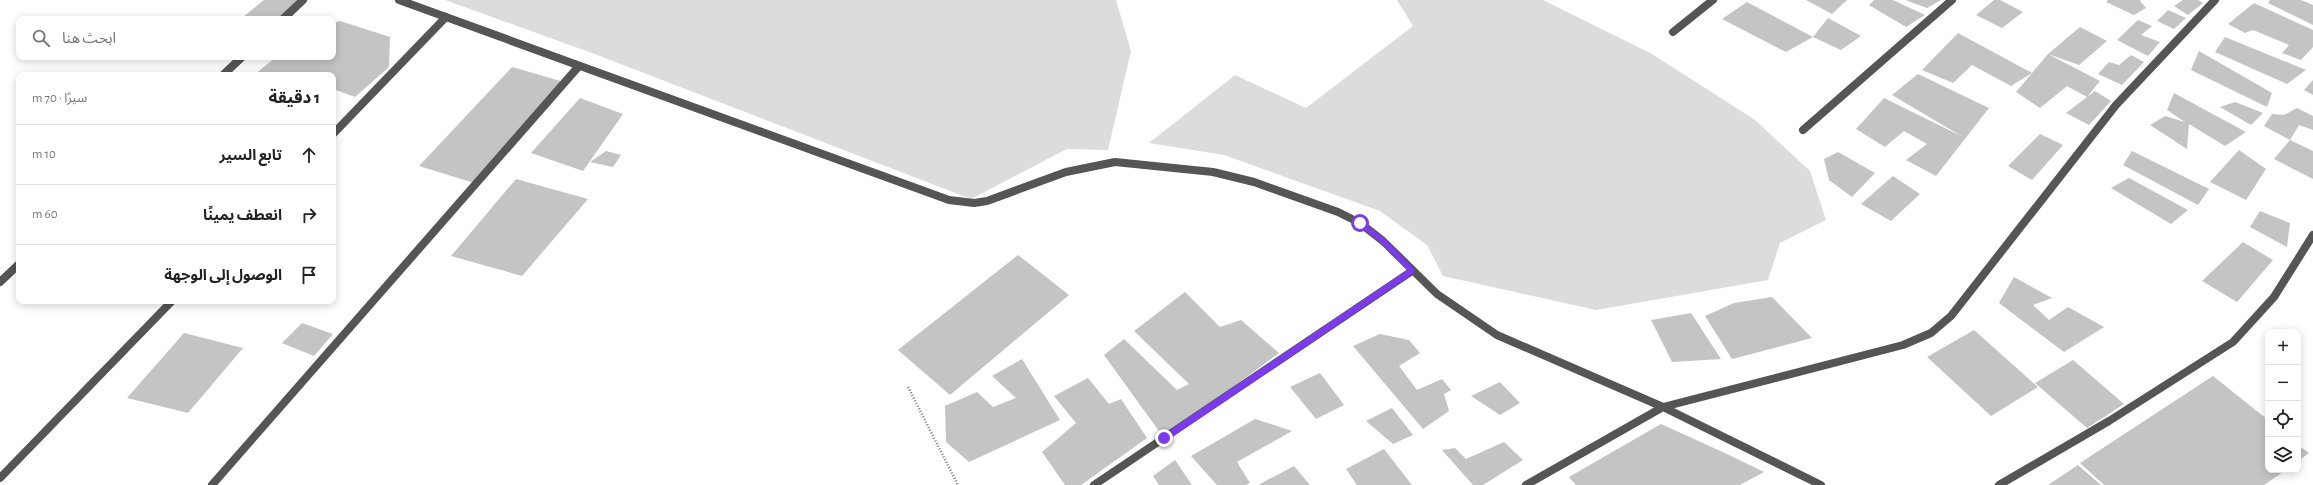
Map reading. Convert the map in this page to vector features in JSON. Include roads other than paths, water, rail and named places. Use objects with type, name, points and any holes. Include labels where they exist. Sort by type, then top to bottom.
[{"type":"street","points":[[286,16],[303,0]]},
{"type":"street","points":[[399,0],[942,197],[961,202],[987,201],[1070,171],[1115,162],[1213,172],[1254,182],[1308,200],[1360,223],[1383,241],[1437,294],[1497,335],[1663,407],[1821,485]]},
{"type":"street","points":[[1673,32],[1712,0]]},
{"type":"street","points":[[1803,130],[1952,0]]},
{"type":"street","points":[[1526,485],[1663,407],[1903,345],[1924,337],[1942,326],[1988,271],[2116,105],[2215,0]]},
{"type":"street","points":[[336,131],[446,17]]},
{"type":"street","points":[[225,72],[239,60]]},
{"type":"street","points":[[212,485],[579,66]]},
{"type":"street","points":[[1999,485],[2109,421],[2233,342],[2274,297],[2313,235]]},
{"type":"street","points":[[0,282],[16,267]]},
{"type":"street","points":[[1094,485],[1412,271]]},
{"type":"street","points":[[0,478],[169,304]]}]
